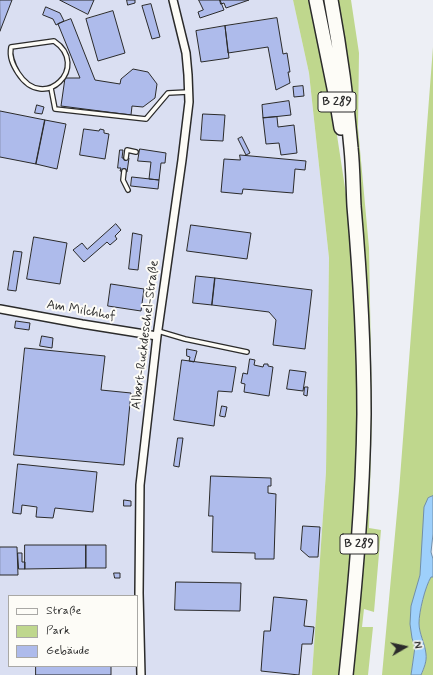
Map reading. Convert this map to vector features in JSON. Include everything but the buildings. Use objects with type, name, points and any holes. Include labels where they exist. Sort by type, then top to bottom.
[{"type":"highway","name":"B 289","points":[[316,0],[336,98],[354,204]]},
{"type":"highway","name":"B 289","points":[[330,0],[346,96],[352,150],[354,204],[361,288],[364,413],[359,538],[346,675]]},
{"type":"street","name":"Albert-Ruckdeschel-Straße","points":[[141,675],[139,593],[140,485],[158,333],[189,102],[186,53],[173,0]]},
{"type":"street","name":"Am Milchhof","points":[[0,309],[82,324],[158,333]]},
{"type":"lane","points":[[54,40],[59,44],[66,54],[68,65],[61,81],[51,88],[40,89],[26,83],[16,70],[9,55],[11,47],[54,40]]},
{"type":"lane","points":[[51,88],[55,109],[146,119],[168,93],[188,92]]},
{"type":"lane","points":[[126,158],[127,150],[136,152]]},
{"type":"lane","points":[[124,172],[123,180],[128,190]]},
{"type":"lane","points":[[158,333],[247,352]]},
{"type":"shaded area","points":[[0,0],[293,0],[309,73],[329,258],[326,472],[312,675],[0,675]]},
{"type":"green space","points":[[293,0],[312,0],[326,63],[349,214],[357,339],[357,426],[352,561],[341,675],[312,675],[326,472],[329,258],[309,73]]},
{"type":"green space","points":[[338,0],[351,0],[359,53],[358,128],[369,248],[372,411],[369,528],[381,530],[374,612],[364,609],[362,627],[373,627],[368,675],[351,675],[364,533],[347,68],[344,34]]},
{"type":"green space","points":[[433,47],[433,496],[428,498],[412,638],[415,647],[411,675],[382,675],[399,491]]},
{"type":"green space","points":[[431,577],[433,577],[433,675],[421,675],[426,657],[420,631],[419,618],[421,606]]},
{"type":"water","points":[[433,496],[433,534],[431,552],[433,559],[433,577],[431,577],[429,581],[425,593],[419,623],[426,659],[421,675],[411,675],[415,647],[410,624],[411,606],[420,575],[424,507],[428,498]]}]
